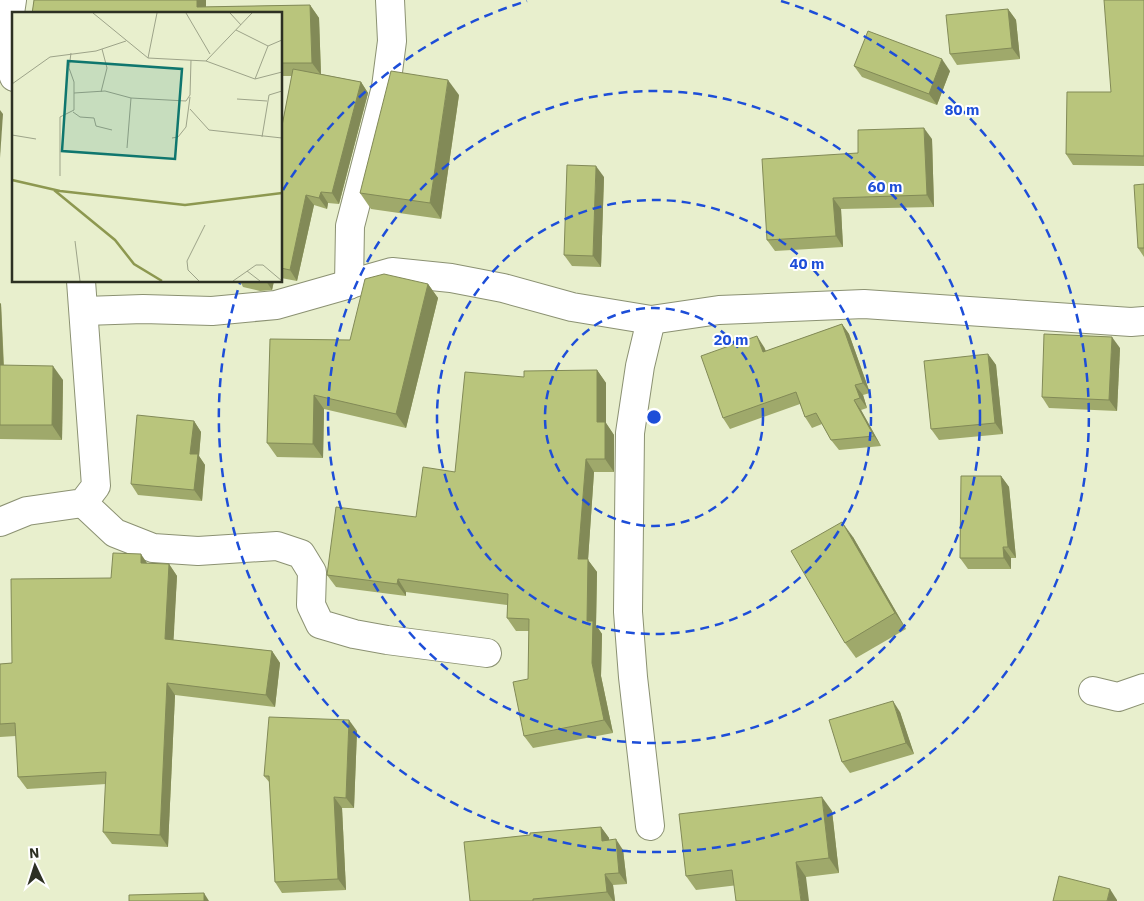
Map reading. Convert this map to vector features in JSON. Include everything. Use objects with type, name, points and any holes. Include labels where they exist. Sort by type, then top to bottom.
[{"type":"street","points":[[12,0],[8,64],[12,73]]},
{"type":"street","points":[[349,285],[350,226],[386,87],[392,42],[390,0]]},
{"type":"street","points":[[85,310],[212,311],[276,305],[392,272],[451,278],[503,288],[572,307],[651,320],[719,310],[864,304],[1130,322],[1144,321]]},
{"type":"street","points":[[0,522],[27,512],[83,503],[96,486],[85,310],[81,282]]},
{"type":"street","points":[[650,826],[633,677],[628,612],[630,433],[640,366],[651,320]]},
{"type":"street","points":[[83,503],[115,533],[153,548],[198,551],[277,546],[301,554],[312,572],[311,606],[320,624],[354,634],[387,640],[487,653]]},
{"type":"street","points":[[1093,691],[1118,696],[1144,688]]},
{"type":"building","points":[[34,0],[197,0],[197,7],[310,5],[312,63],[282,63],[282,12],[32,12]]},
{"type":"building","points":[[1104,0],[1144,0],[1144,156],[1066,154],[1067,92],[1111,92]]},
{"type":"building","points":[[1008,9],[1012,48],[950,54],[946,15]]},
{"type":"building","points":[[868,31],[942,59],[929,94],[854,66]]},
{"type":"building","points":[[293,69],[361,82],[332,193],[321,192],[319,198],[306,195],[290,270],[282,268],[282,126]]},
{"type":"building","points":[[391,71],[448,80],[430,203],[360,193]]},
{"type":"building","points":[[924,128],[927,195],[833,198],[836,236],[767,240],[762,159],[858,153],[858,130]]},
{"type":"building","points":[[567,165],[596,166],[593,256],[564,255]]},
{"type":"building","points":[[1144,184],[1144,248],[1138,248],[1134,185]]},
{"type":"building","points":[[384,274],[428,284],[396,414],[314,395],[313,444],[267,443],[270,339],[350,340],[365,279]]},
{"type":"building","points":[[842,324],[863,383],[855,385],[860,398],[854,400],[874,436],[831,440],[816,413],[805,417],[796,392],[723,418],[701,356],[757,336],[763,352]]},
{"type":"building","points":[[1044,334],[1112,337],[1109,400],[1042,397]]},
{"type":"building","points":[[988,354],[995,423],[931,429],[924,361]]},
{"type":"building","points":[[0,365],[53,366],[52,425],[0,425]]},
{"type":"building","points":[[597,370],[597,422],[605,422],[605,459],[586,459],[578,559],[588,559],[587,621],[593,621],[592,663],[604,720],[524,736],[513,682],[528,679],[529,619],[507,618],[508,594],[398,579],[397,584],[327,575],[336,507],[416,517],[423,467],[455,472],[465,372],[524,377],[524,371]]},
{"type":"building","points":[[137,415],[194,421],[190,454],[198,454],[194,490],[131,484]]},
{"type":"building","points":[[961,476],[1001,476],[1008,547],[1003,547],[1004,558],[960,558]]},
{"type":"building","points":[[842,522],[895,613],[845,643],[791,551]]},
{"type":"building","points":[[113,553],[141,554],[141,563],[169,564],[165,639],[272,651],[266,695],[167,683],[160,835],[103,832],[106,772],[18,777],[15,723],[0,724],[0,664],[12,663],[11,579],[111,578]]},
{"type":"building","points":[[893,701],[906,743],[842,762],[829,720]]},
{"type":"building","points":[[269,717],[349,720],[346,798],[334,797],[338,879],[275,882],[269,776],[264,776]]},
{"type":"building","points":[[822,797],[829,858],[796,862],[801,901],[736,901],[732,870],[686,876],[679,814]]},
{"type":"building","points":[[601,827],[602,841],[616,839],[619,873],[605,874],[607,892],[533,899],[533,901],[470,901],[464,842],[530,835],[530,833]]},
{"type":"building","points":[[1059,876],[1110,889],[1107,901],[1053,901]]},
{"type":"building","points":[[204,893],[204,901],[129,901],[129,895]]}]
